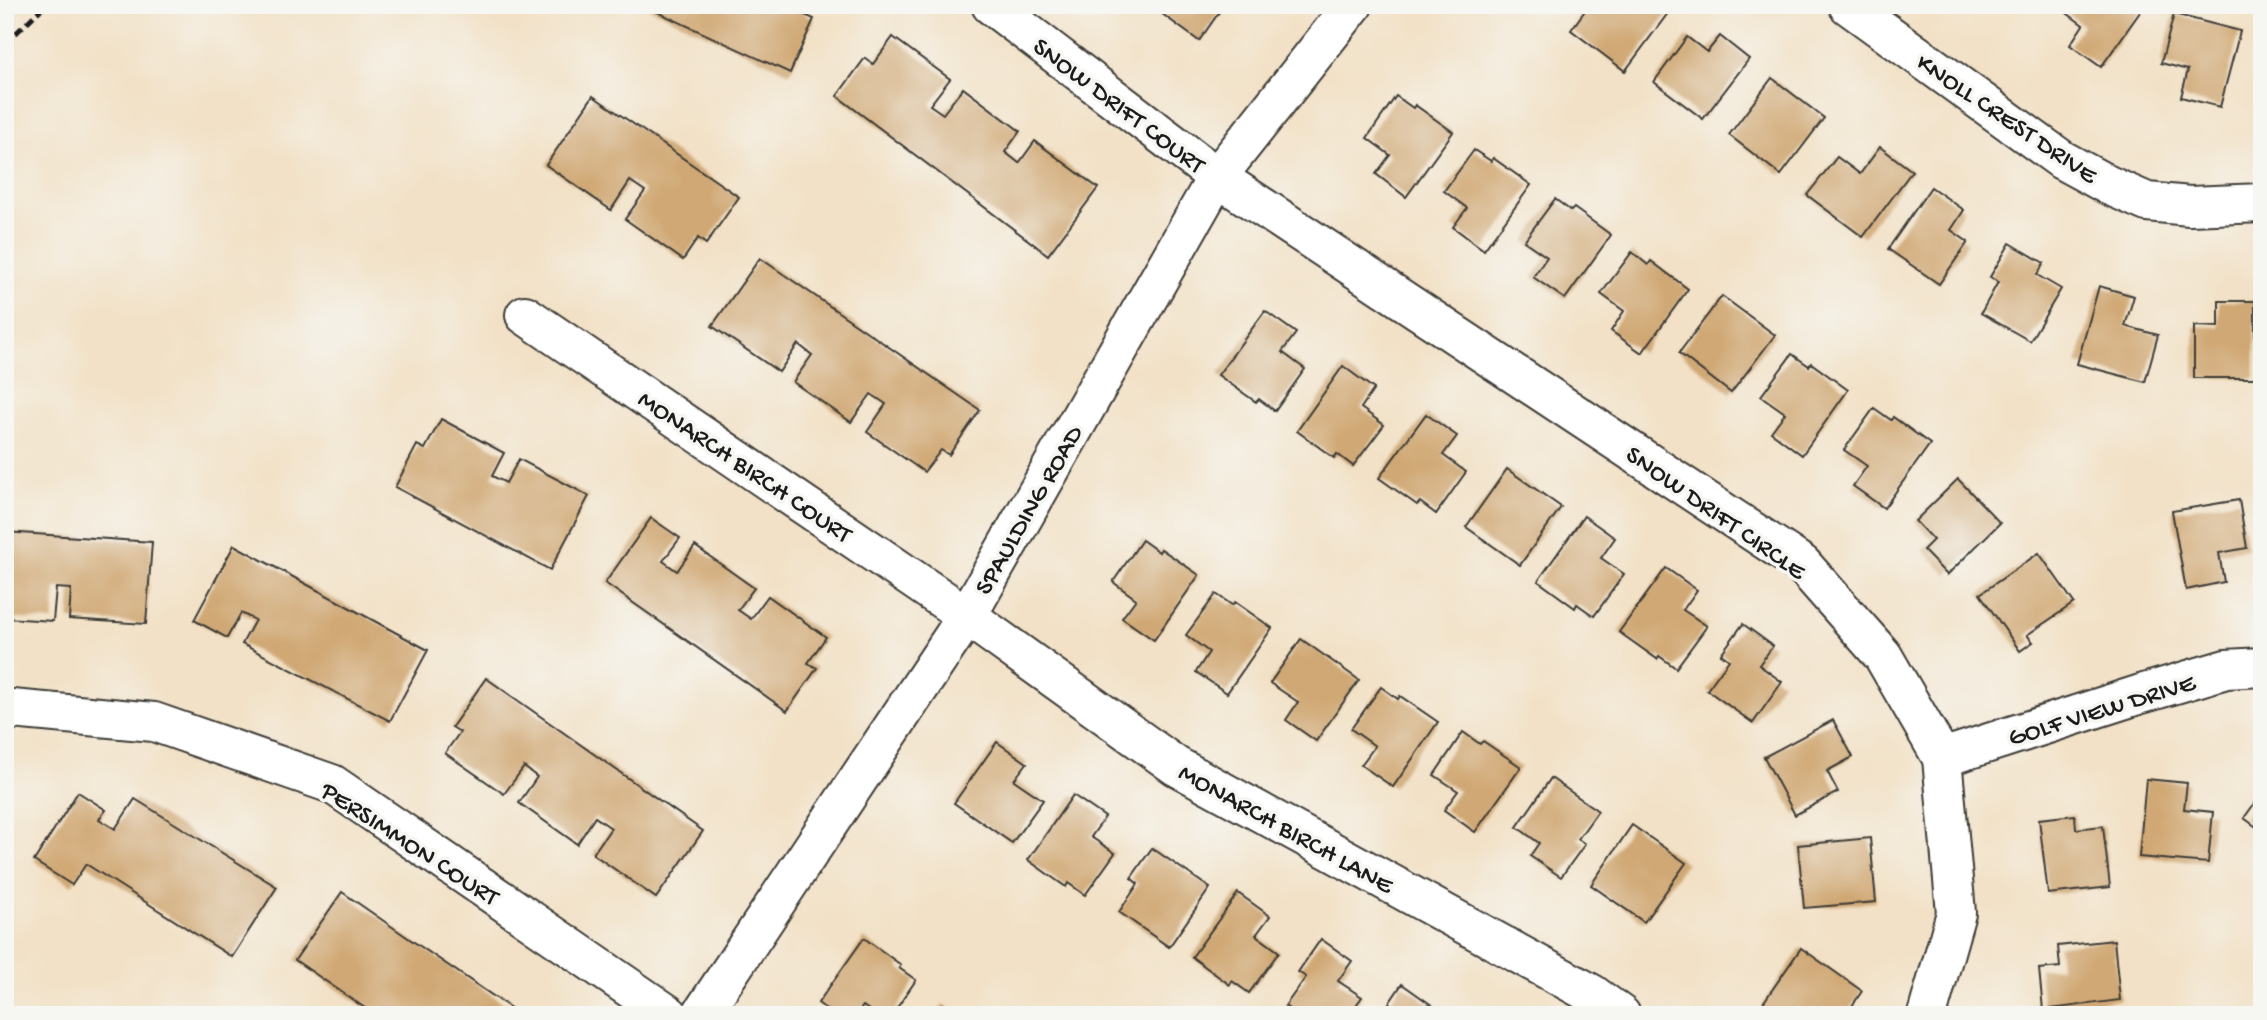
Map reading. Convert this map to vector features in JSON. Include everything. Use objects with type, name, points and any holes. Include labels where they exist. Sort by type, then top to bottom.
[{"type":"street","name":"SNOW DRIFT COURT","points":[[990,5],[1217,177]]},
{"type":"street","name":"SPAULDING ROAD","points":[[701,1015],[967,616],[1217,177],[1353,5]]},
{"type":"street","name":"KNOLL CREST DRIVE","points":[[1848,5],[2062,160],[2108,185],[2147,202],[2190,206],[2262,203]]},
{"type":"street","name":"SNOW DRIFT CIRCLE","points":[[1217,177],[1802,564],[1883,656],[1942,758],[1956,913],[1927,1015]]},
{"type":"street","name":"MONARCH BIRCH COURT","points":[[525,315],[967,616]]},
{"type":"street","name":"MONARCH BIRCH LANE","points":[[967,616],[1176,766],[1592,995],[1621,1015]]},
{"type":"street","name":"GOLF VIEW DRIVE","points":[[1942,758],[2227,669],[2262,667]]},
{"type":"street","name":"PERSIMMON COURT","points":[[5,713],[12,709],[154,722],[332,784],[669,1015]]},
{"type":"building","points":[[642,5],[810,5],[805,15],[814,19],[790,73]]},
{"type":"building","points":[[1150,5],[1224,5],[1199,41]]},
{"type":"building","points":[[1589,5],[1674,5],[1625,71],[1571,30]]},
{"type":"building","points":[[2062,5],[2145,5],[2101,67],[2070,45],[2083,25],[2060,8]]},
{"type":"building","points":[[2174,14],[2240,31],[2220,107],[2181,97],[2188,70],[2161,63]]},
{"type":"building","points":[[1720,36],[1749,59],[1703,119],[1654,82],[1687,37],[1707,52]]},
{"type":"building","points":[[893,37],[950,79],[930,105],[943,114],[963,88],[1020,131],[1005,152],[1019,163],[1035,141],[1098,188],[1048,255],[837,96],[865,58],[873,64]]},
{"type":"building","points":[[1772,78],[1824,118],[1781,175],[1729,135]]},
{"type":"building","points":[[593,96],[739,197],[706,244],[698,238],[683,260],[625,219],[645,191],[630,181],[611,210],[546,165]]},
{"type":"building","points":[[1396,96],[1413,108],[1415,105],[1453,132],[1406,197],[1376,174],[1390,155],[1367,138]]},
{"type":"building","points":[[1880,147],[1912,171],[1863,237],[1807,195],[1837,157],[1860,174]]},
{"type":"building","points":[[1474,150],[1491,161],[1493,158],[1531,185],[1484,250],[1453,227],[1467,208],[1444,191]]},
{"type":"building","points":[[1931,187],[1964,210],[1951,230],[1968,242],[1939,284],[1888,249]]},
{"type":"building","points":[[1555,199],[1571,211],[1574,208],[1611,235],[1565,299],[1533,277],[1547,257],[1524,241]]},
{"type":"building","points":[[2010,243],[2044,263],[2037,275],[2061,289],[2030,341],[1981,313],[1998,282],[1990,277]]},
{"type":"building","points":[[1632,252],[1648,265],[1651,261],[1688,289],[1642,353],[1611,331],[1624,311],[1601,294]]},
{"type":"building","points":[[760,258],[980,410],[949,455],[941,450],[924,472],[867,432],[886,404],[871,394],[851,422],[793,382],[812,355],[798,344],[779,372],[712,326]]},
{"type":"building","points":[[2099,286],[2134,296],[2125,326],[2158,335],[2145,382],[2077,364]]},
{"type":"building","points":[[1722,296],[1775,335],[1731,393],[1679,353]]},
{"type":"building","points":[[2219,301],[2255,301],[2255,378],[2194,378],[2194,326],[2219,327]]},
{"type":"building","points":[[1265,311],[1296,333],[1282,352],[1305,369],[1275,411],[1259,399],[1256,402],[1218,375]]},
{"type":"building","points":[[1792,354],[1809,366],[1811,363],[1848,390],[1802,455],[1771,432],[1785,413],[1761,396]]},
{"type":"building","points":[[1343,366],[1374,389],[1361,408],[1384,425],[1353,466],[1337,454],[1334,458],[1297,431]]},
{"type":"building","points":[[1874,408],[1891,420],[1893,417],[1930,444],[1884,508],[1853,486],[1867,466],[1844,450]]},
{"type":"building","points":[[1426,414],[1457,436],[1443,455],[1466,472],[1436,514],[1420,502],[1417,505],[1379,478]]},
{"type":"building","points":[[441,419],[504,453],[492,476],[506,483],[519,459],[589,496],[550,570],[395,487],[417,445],[425,449]]},
{"type":"building","points":[[1507,469],[1561,507],[1520,565],[1466,527]]},
{"type":"building","points":[[1958,479],[2000,523],[1947,575],[1923,550],[1933,540],[1915,521]]},
{"type":"building","points":[[2239,500],[2247,548],[2219,553],[2224,582],[2186,590],[2172,511]]},
{"type":"building","points":[[1584,516],[1615,538],[1601,558],[1624,574],[1594,616],[1577,604],[1575,608],[1538,581]]},
{"type":"building","points":[[651,518],[680,538],[663,561],[677,571],[695,546],[754,588],[738,610],[751,619],[768,596],[826,637],[808,663],[817,668],[787,711],[605,583]]},
{"type":"building","points":[[5,532],[152,542],[146,624],[69,619],[71,589],[56,588],[53,621],[5,618]]},
{"type":"building","points":[[1142,540],[1159,552],[1161,549],[1199,575],[1154,640],[1122,618],[1136,599],[1113,582]]},
{"type":"building","points":[[234,545],[428,650],[390,721],[242,644],[255,620],[241,613],[227,638],[194,620]]},
{"type":"building","points":[[2039,553],[2074,603],[2027,635],[2033,642],[2020,651],[1980,594]]},
{"type":"building","points":[[1666,568],[1697,590],[1683,610],[1707,626],[1676,668],[1659,656],[1657,659],[1619,632]]},
{"type":"building","points":[[1216,594],[1232,605],[1235,602],[1272,628],[1227,693],[1196,672],[1209,652],[1186,635]]},
{"type":"building","points":[[1743,624],[1773,646],[1759,665],[1782,682],[1753,723],[1707,690],[1729,660],[1721,654]]},
{"type":"building","points":[[1301,639],[1359,680],[1316,741],[1286,720],[1298,702],[1270,683]]},
{"type":"building","points":[[486,678],[703,831],[656,898],[593,854],[611,828],[595,817],[577,844],[519,803],[537,777],[524,767],[504,794],[445,753],[460,732],[452,727]]},
{"type":"building","points":[[1381,687],[1398,699],[1400,696],[1438,722],[1393,787],[1361,765],[1375,746],[1351,729]]},
{"type":"building","points":[[1833,720],[1853,757],[1827,771],[1838,792],[1795,815],[1764,757]]},
{"type":"building","points":[[1463,732],[1480,744],[1483,741],[1521,767],[1475,832],[1444,810],[1458,791],[1434,775]]},
{"type":"building","points":[[997,742],[1027,763],[1014,780],[1043,800],[1012,843],[954,803]]},
{"type":"building","points":[[1551,778],[1598,811],[1578,839],[1585,844],[1561,877],[1530,856],[1539,843],[1517,827]]},
{"type":"building","points":[[2146,779],[2187,783],[2184,809],[2213,812],[2208,863],[2139,857]]},
{"type":"building","points":[[78,792],[106,810],[99,819],[115,829],[135,799],[277,887],[232,957],[86,864],[72,885],[34,861]]},
{"type":"building","points":[[2262,793],[2262,831],[2244,818]]},
{"type":"building","points":[[1073,795],[1105,817],[1091,837],[1115,853],[1085,895],[1068,883],[1066,887],[1028,860]]},
{"type":"building","points":[[2075,815],[2076,829],[2103,826],[2110,887],[2048,894],[2039,819]]},
{"type":"building","points":[[1632,825],[1686,863],[1644,922],[1591,885]]},
{"type":"building","points":[[1870,838],[1876,902],[1804,908],[1798,845]]},
{"type":"building","points":[[1152,848],[1210,888],[1169,947],[1119,912],[1138,884],[1131,878]]},
{"type":"building","points":[[342,892],[521,1015],[375,1015],[295,960]]},
{"type":"building","points":[[1238,893],[1270,916],[1256,935],[1279,952],[1249,993],[1232,981],[1230,985],[1192,957]]},
{"type":"building","points":[[864,938],[901,965],[899,968],[916,980],[892,1015],[876,1015],[863,1006],[857,1015],[834,1015],[818,1003]]},
{"type":"building","points":[[1321,939],[1352,961],[1338,981],[1362,997],[1349,1015],[1297,1015],[1285,1006],[1306,977],[1298,972]]},
{"type":"building","points":[[2114,940],[2120,1000],[2043,1010],[2039,969],[2060,967],[2058,946]]},
{"type":"building","points":[[1801,948],[1862,991],[1846,1015],[1828,1015],[1822,1011],[1820,1015],[1773,1015],[1761,1006]]},
{"type":"building","points":[[1402,984],[1433,1006],[1426,1015],[1381,1015]]},
{"type":"building","points":[[943,1004],[959,1015],[935,1015]]},
{"type":"railway","points":[[5,12],[12,5]]},
{"type":"railway","points":[[5,44],[45,5]]}]
